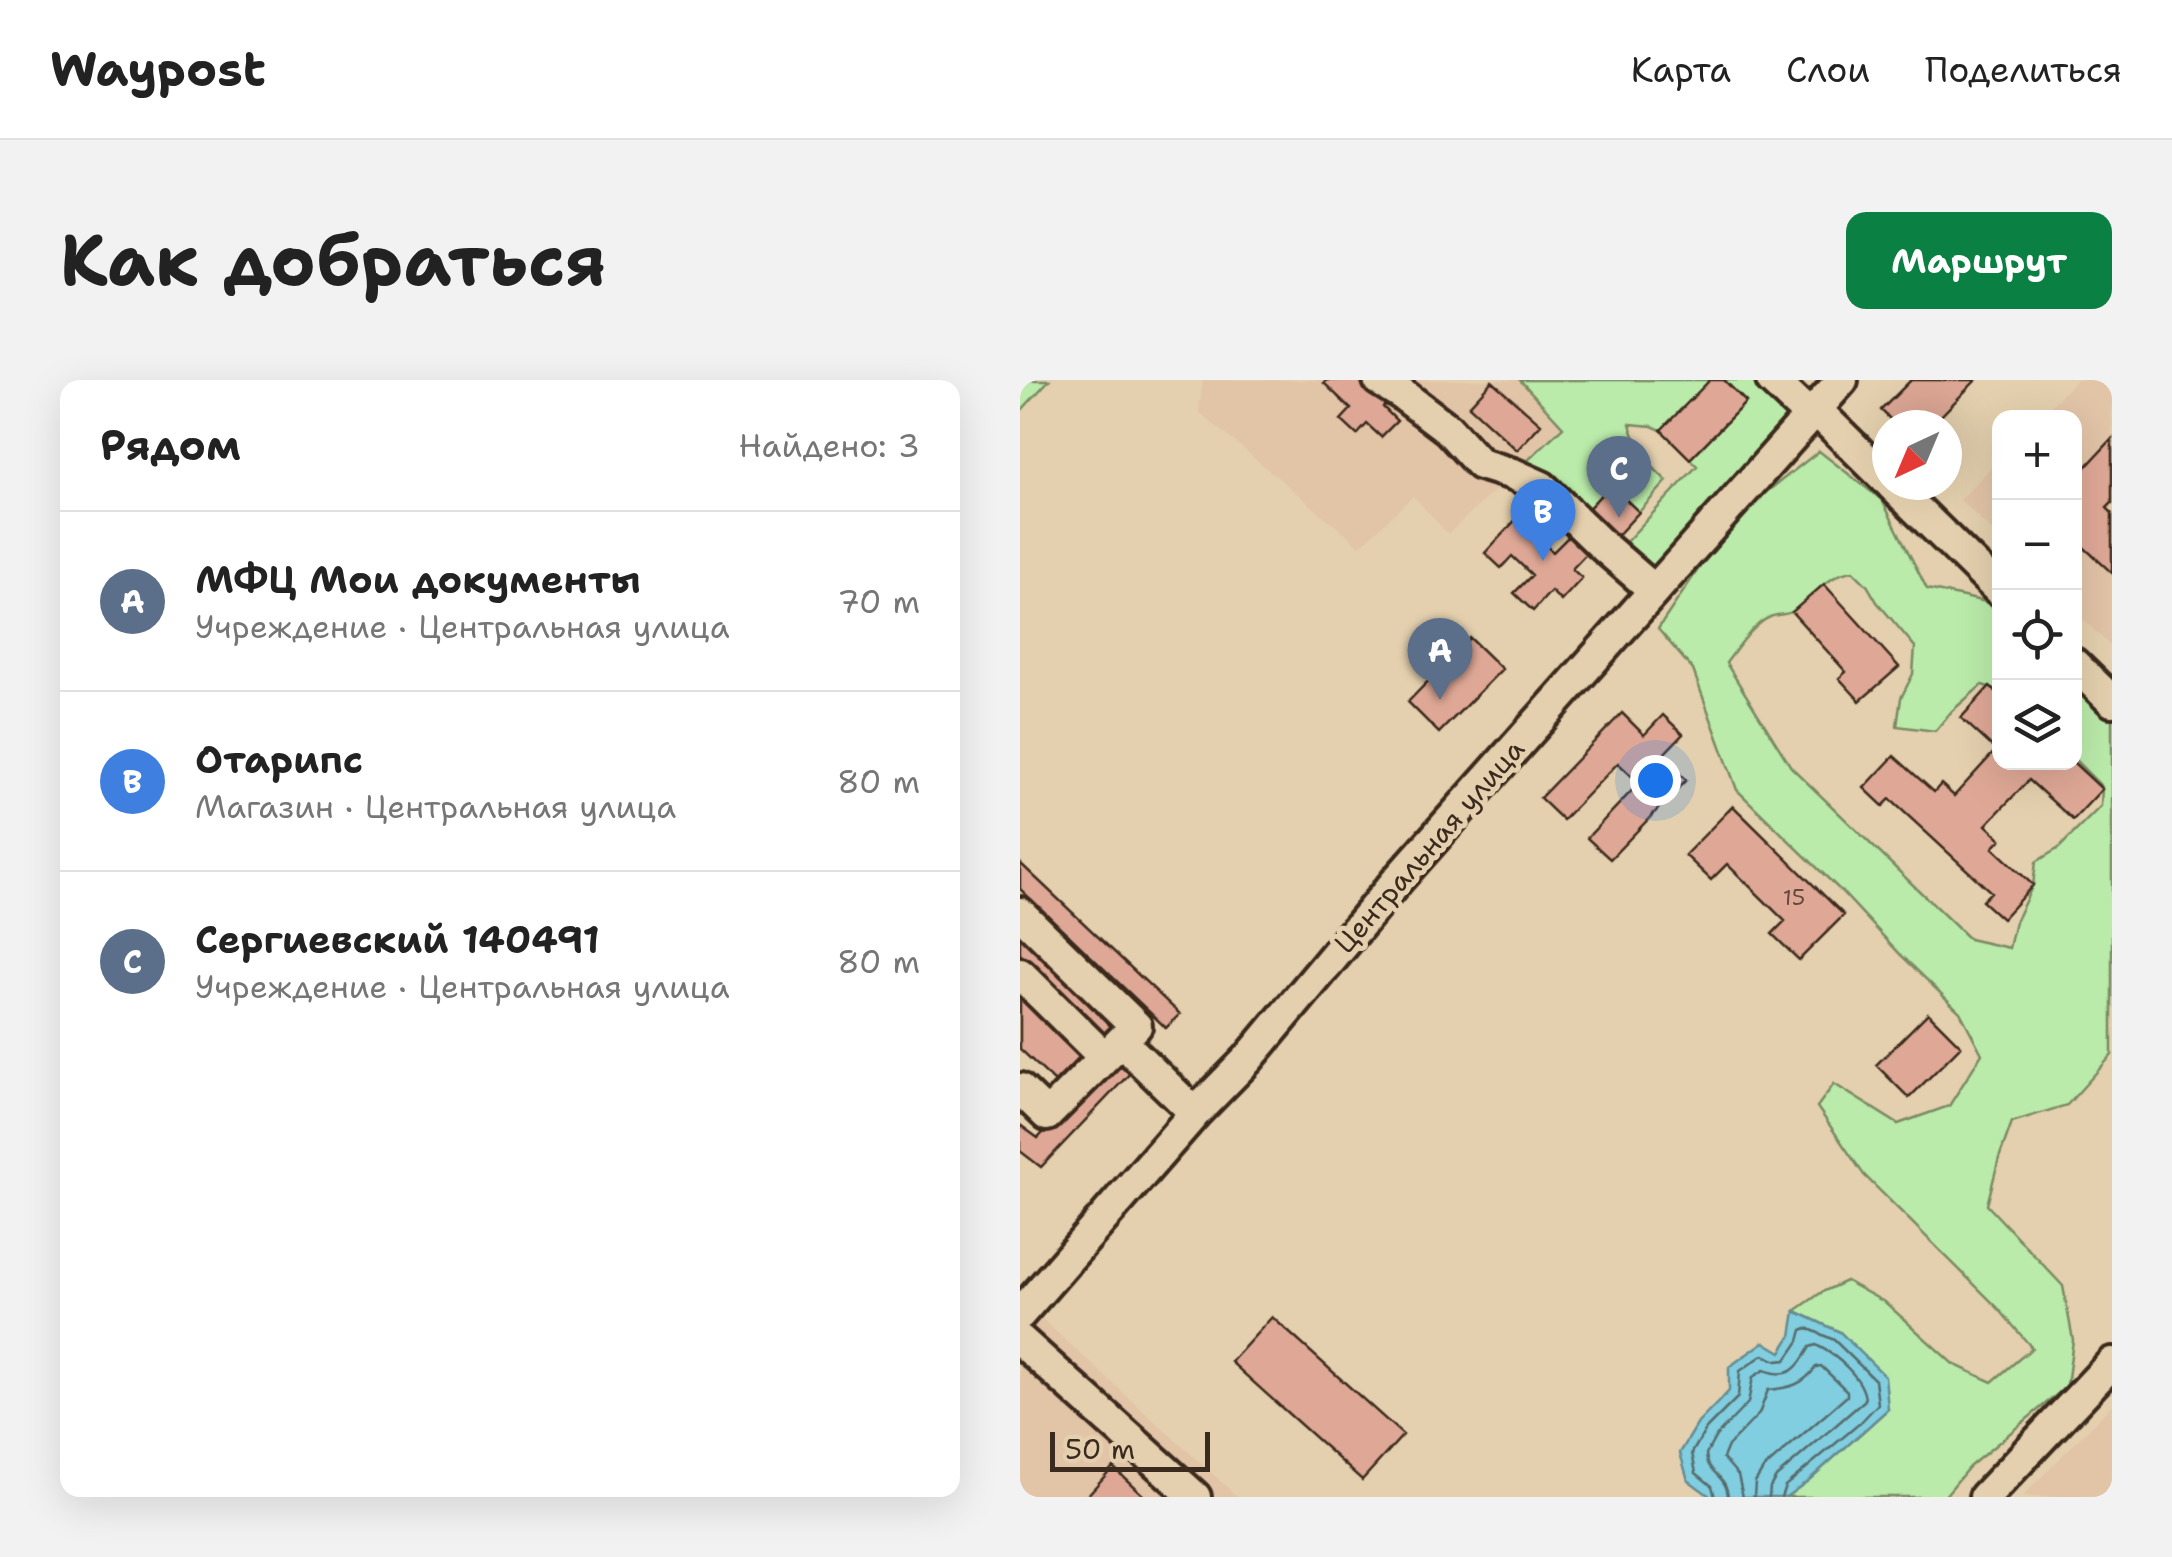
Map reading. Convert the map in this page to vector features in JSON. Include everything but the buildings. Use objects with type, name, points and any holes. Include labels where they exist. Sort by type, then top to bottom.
[{"type":"street","points":[[1379,380],[1448,429],[1480,464],[1542,487],[1654,590]]},
{"type":"street","points":[[1772,380],[1872,466]]},
{"type":"street","name":"Центральная улица","points":[[1020,1314],[1195,1113],[1248,1060],[1399,878],[1842,380]]},
{"type":"street","points":[[1907,500],[1992,582]]},
{"type":"street","points":[[2082,672],[2112,701]]},
{"type":"street","points":[[1020,913],[1136,1026],[1047,1116],[1020,1089]]},
{"type":"street","points":[[1020,974],[1195,1113]]},
{"type":"street","points":[[1020,1340],[1195,1497]]},
{"type":"street","points":[[1985,1497],[2112,1363]]},
{"type":"shaded area","points":[[1203,380],[1520,380],[1563,427],[1448,534],[1413,496],[1360,546],[1199,412]]},
{"type":"shaded area","points":[[2076,380],[2112,380],[2112,648],[2082,618],[2082,410],[2048,410]]},
{"type":"shaded area","points":[[1992,466],[1992,531],[1960,500]]},
{"type":"shaded area","points":[[1020,1299],[1238,1497],[1020,1497]]},
{"type":"shaded area","points":[[2112,1405],[2112,1497],[2022,1497]]},
{"type":"green space","points":[[1020,380],[1049,380],[1020,412]]},
{"type":"green space","points":[[1520,380],[1710,380],[1661,430],[1630,424],[1644,456],[1667,481],[1639,512],[1610,485],[1586,511],[1558,483],[1526,462],[1563,427]]},
{"type":"green space","points":[[1724,380],[1762,380],[1793,408],[1653,570],[1626,542],[1697,466],[1690,459],[1746,402]]},
{"type":"green space","points":[[1819,451],[1872,492],[1872,500],[1882,500],[1927,589],[1992,603],[1992,688],[1982,685],[1935,731],[1897,726],[1901,698],[1913,674],[1915,647],[1853,571],[1835,577],[1794,611],[1757,625],[1726,663],[1791,767],[1969,939],[2009,948],[2015,922],[2033,885],[2036,862],[2059,848],[2101,806],[2102,787],[2082,767],[2082,688],[2112,717],[2112,1055],[2067,1105],[2012,1122],[1987,1205],[2063,1286],[2073,1340],[2067,1386],[1969,1467],[1944,1497],[1786,1497],[1888,1409],[1840,1332],[1795,1311],[1822,1292],[1846,1281],[1886,1303],[1953,1364],[1992,1382],[2032,1348],[1998,1308],[1864,1175],[1817,1107],[1834,1084],[1898,1124],[1949,1106],[1982,1054],[1960,1012],[1737,790],[1693,670],[1658,629],[1732,519]]},
{"type":"water","points":[[1795,1311],[1840,1332],[1885,1376],[1888,1409],[1786,1497],[1711,1497],[1688,1480],[1680,1453],[1698,1423],[1729,1391],[1729,1367],[1764,1342],[1781,1352],[1791,1336]]},
{"type":"place","name":"Сергиевский 140491","points":[[1619,518]]},
{"type":"place","name":"Отарипс","points":[[1543,561]]},
{"type":"place","name":"МФЦ Мои документы","points":[[1440,700]]}]
